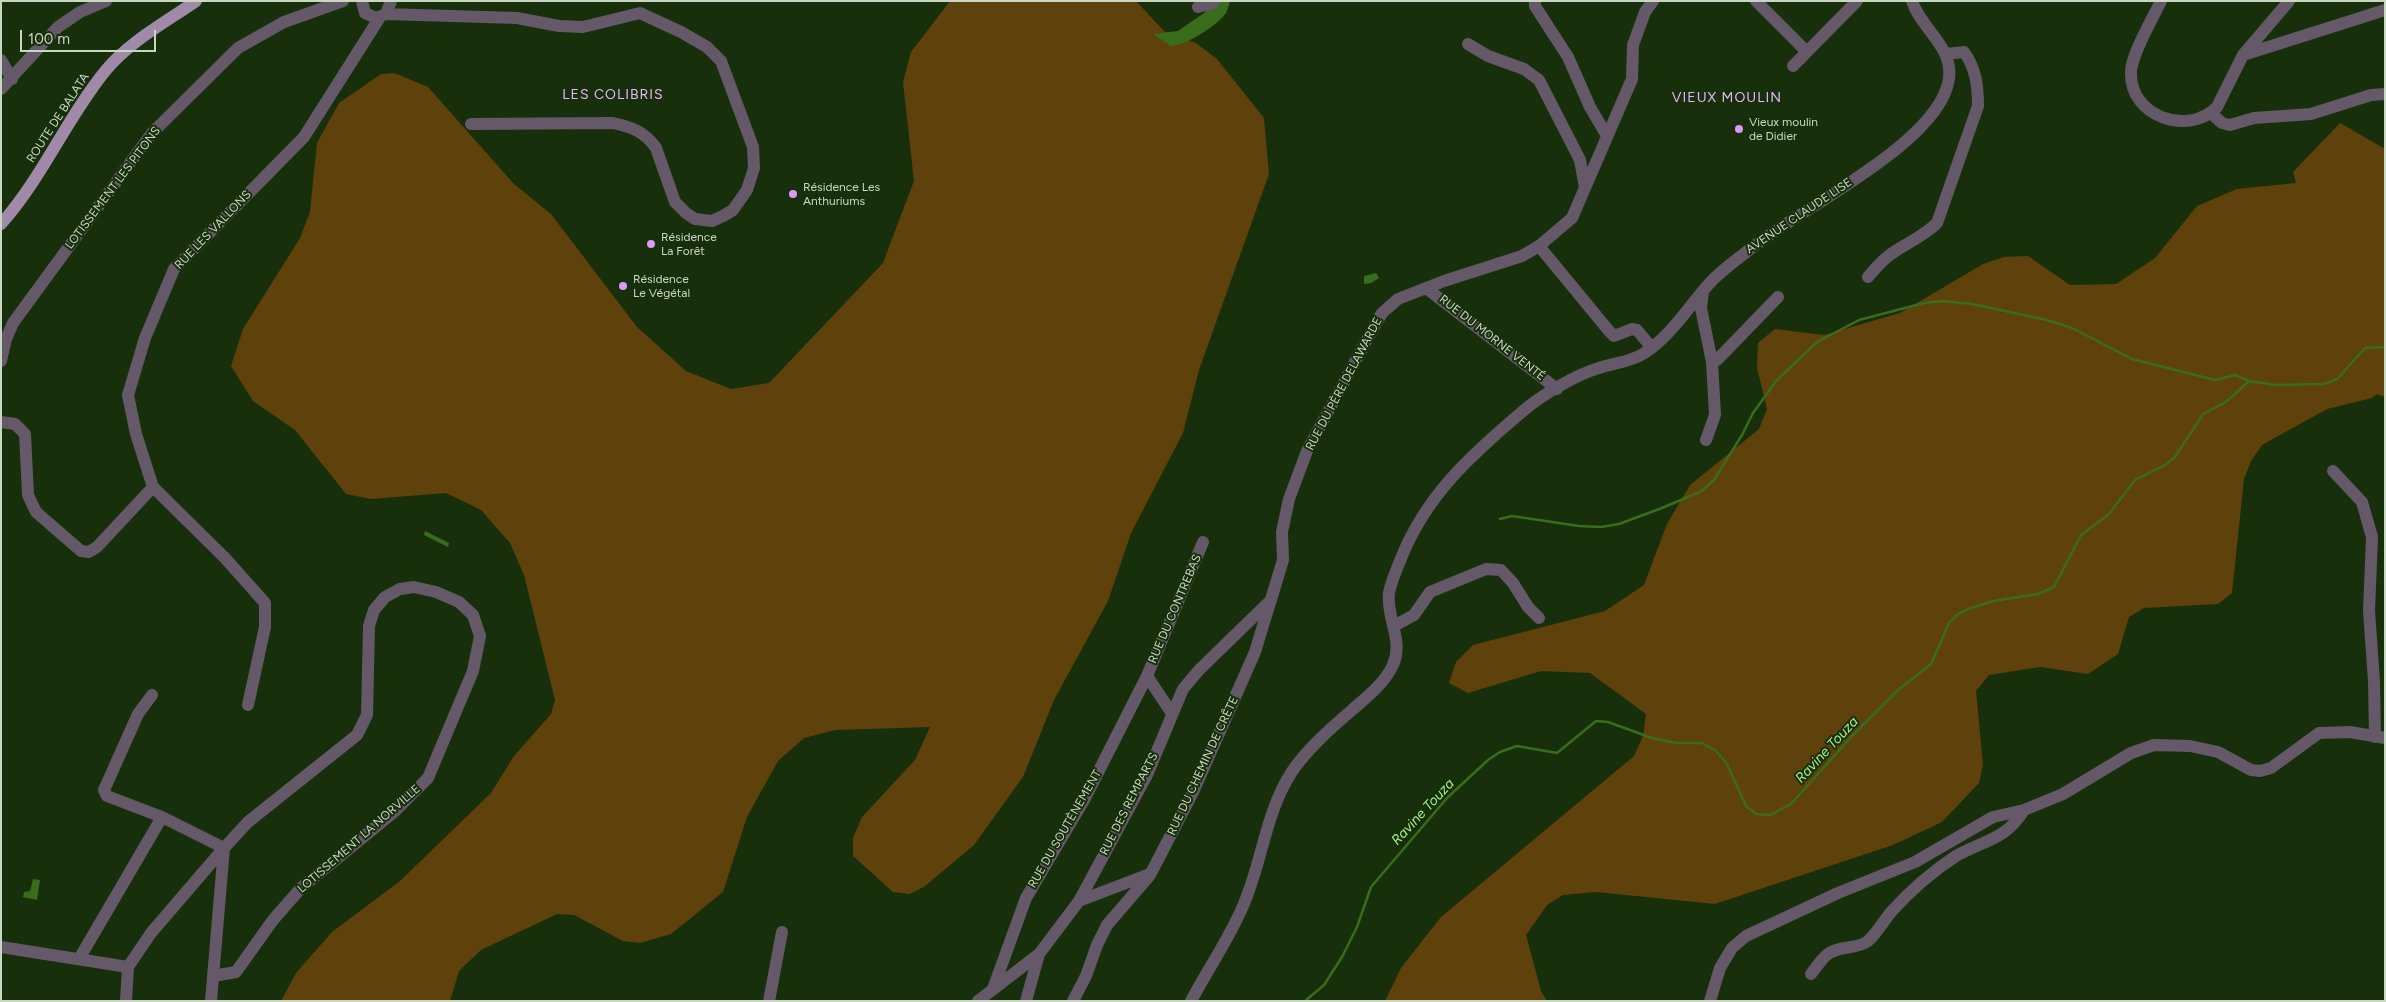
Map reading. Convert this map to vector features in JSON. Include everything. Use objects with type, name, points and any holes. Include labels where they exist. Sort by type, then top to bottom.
[{"type":"main road","name":"ROUTE DE BALATA","points":[[1,224],[20,202],[72,118],[107,69],[137,41],[196,1]]},
{"type":"street","points":[[1,89],[58,27],[80,12],[106,1]]},
{"type":"street","points":[[372,11],[391,1],[414,13]]},
{"type":"street","points":[[1198,7],[1213,4],[1214,1]]},
{"type":"street","points":[[1535,1],[1535,6],[1568,57],[1590,107],[1607,136]]},
{"type":"street","name":"RUE DU PÈRE DELAWARDE","points":[[1272,599],[1283,560],[1282,532],[1289,500],[1307,451],[1382,313],[1398,299],[1522,256],[1539,246],[1572,218],[1586,190],[1632,78],[1634,45],[1645,12],[1653,1]]},
{"type":"street","points":[[1756,1],[1807,52]]},
{"type":"street","points":[[1793,66],[1857,1]]},
{"type":"street","points":[[1868,277],[1879,264],[1896,250],[1927,233],[1937,223],[1978,106],[1978,85],[1970,60],[1964,52],[1946,54],[1916,15],[1912,1]]},
{"type":"street","points":[[2161,1],[2131,70],[2133,88],[2144,105],[2166,120],[2192,120],[2211,113],[2231,82],[2243,55],[2289,1]]},
{"type":"street","name":"LOTISSEMENT LES PITONS","points":[[1,361],[6,340],[13,323],[152,133],[238,48],[284,22],[341,2],[372,11],[517,18],[558,26],[583,27],[640,13],[707,46],[721,61],[753,147],[754,168],[747,190],[733,210],[712,220],[701,219],[686,214],[675,202],[656,148],[644,135],[630,126],[614,123],[471,124]]},
{"type":"street","points":[[2243,55],[2385,10]]},
{"type":"street","name":"RUE LES VALLONS","points":[[248,705],[265,627],[265,604],[225,558],[154,487],[136,434],[128,395],[145,338],[174,269],[304,137],[368,37],[372,11]]},
{"type":"street","points":[[2263,30],[2274,45]]},
{"type":"street","points":[[1468,44],[1488,56],[1524,69],[1539,80],[1580,160],[1586,190]]},
{"type":"street","name":"AVENUE CLAUDE LISE","points":[[1191,1001],[1242,909],[1253,879],[1265,831],[1290,775],[1302,759],[1377,688],[1386,677],[1395,658],[1398,643],[1389,605],[1391,582],[1404,550],[1432,499],[1478,451],[1525,409],[1594,369],[1639,357],[1652,348],[1663,338],[1710,283],[1751,248],[1870,169],[1898,147],[1935,112],[1946,94],[1950,66],[1946,54]]},
{"type":"street","points":[[1,60],[12,79]]},
{"type":"street","points":[[2211,113],[2222,123],[2230,125],[2254,118],[2311,114],[2370,95],[2385,94]]},
{"type":"street","points":[[1539,246],[1614,336],[1632,329],[1636,330],[1652,348]]},
{"type":"street","name":"RUE DU MORNE VENTÉ","points":[[1426,288],[1557,389]]},
{"type":"street","points":[[1703,292],[1701,308],[1712,362],[1715,415],[1706,440]]},
{"type":"street","points":[[1712,362],[1717,360],[1778,297]]},
{"type":"street","points":[[1,422],[15,424],[25,434],[28,495],[36,512],[81,551],[89,552],[97,547],[154,487]]},
{"type":"street","points":[[1710,1001],[1720,968],[1732,948],[1746,936],[1838,893],[1915,862],[1993,817],[2024,810],[2064,794],[2131,753],[2154,745],[2190,746],[2218,752],[2250,770],[2260,771],[2271,768],[2319,733],[2350,732],[2380,738],[2369,611],[2372,537],[2362,502],[2333,472]]},
{"type":"street","name":"RUE DU CONTREBAS","points":[[1147,676],[1203,542]]},
{"type":"street","points":[[1394,626],[1414,615],[1430,592],[1486,569],[1501,570],[1513,583],[1528,607],[1539,618]]},
{"type":"street","name":"LOTISSEMENT LA NORVILLE","points":[[128,967],[151,933],[248,822],[357,735],[368,715],[369,626],[374,610],[385,597],[400,589],[414,587],[436,592],[459,602],[473,615],[480,636],[472,671],[428,778],[395,811],[301,888],[273,920],[236,972],[213,976]]},
{"type":"street","name":"RUE DES REMPARTS","points":[[1026,1001],[1039,954],[1079,900],[1147,775],[1183,689],[1199,670],[1272,599]]},
{"type":"street","name":"RUE DU CHEMIN DE CRÊTE","points":[[1073,1001],[1086,976],[1097,944],[1107,925],[1150,875],[1193,792],[1255,652],[1272,599]]},
{"type":"street","points":[[1147,676],[1172,712]]},
{"type":"street","name":"RUE DU SOUTÈNEMENT","points":[[994,986],[1026,898],[1084,800],[1147,676]]},
{"type":"street","points":[[152,695],[138,714],[104,790],[107,796],[162,817],[224,848],[211,1001]]},
{"type":"street","points":[[1811,974],[1828,954],[1839,949],[1855,948],[1868,941],[1904,898],[1922,882],[1956,856],[2006,833],[2016,823],[2024,810]]},
{"type":"street","points":[[79,960],[162,817]]},
{"type":"street","points":[[1079,900],[1150,875]]},
{"type":"street","points":[[769,1001],[782,932]]},
{"type":"street","points":[[1,947],[128,967],[126,1001]]},
{"type":"street","points":[[978,1001],[994,986],[1039,954]]},
{"type":"shaded area","points":[[950,1],[1136,1],[1164,31],[1196,43],[1217,59],[1264,118],[1269,174],[1199,370],[1183,433],[1131,533],[1108,601],[1054,700],[1023,777],[974,845],[924,887],[909,894],[893,892],[853,856],[853,838],[862,817],[915,760],[930,727],[835,730],[804,738],[778,761],[747,817],[723,892],[671,934],[640,943],[623,941],[574,915],[557,914],[481,950],[459,971],[450,1001],[281,1001],[296,973],[332,932],[400,881],[491,793],[514,756],[551,714],[555,700],[524,575],[510,543],[481,510],[446,493],[371,499],[346,494],[295,430],[253,401],[231,366],[243,329],[300,238],[310,212],[317,143],[339,103],[381,74],[394,73],[428,87],[514,184],[551,214],[637,327],[686,371],[731,389],[769,383],[883,263],[914,181],[903,82],[911,52]]},
{"type":"shaded area","points":[[1217,1],[1230,1],[1226,13],[1216,23],[1192,39],[1171,46],[1153,34],[1178,31],[1204,13]]},
{"type":"shaded area","points":[[2340,123],[2385,149],[2385,397],[2377,394],[2372,398],[2327,409],[2262,445],[2251,461],[2244,479],[2232,593],[2218,604],[2144,608],[2129,617],[2118,654],[2088,674],[2040,667],[1989,675],[1976,691],[1983,765],[1979,783],[1942,822],[1893,845],[1715,904],[1596,892],[1563,895],[1547,905],[1526,935],[1541,991],[1547,1001],[1385,1001],[1401,968],[1441,917],[1634,756],[1643,736],[1646,714],[1590,673],[1541,671],[1468,693],[1449,683],[1456,662],[1473,645],[1605,611],[1644,585],[1667,524],[1690,485],[1759,429],[1767,409],[1757,368],[1758,343],[1775,329],[1824,335],[1900,313],[1983,264],[2004,257],[2028,256],[2070,285],[2116,284],[2155,258],[2197,206],[2237,189],[2296,183],[2293,172]]},
{"type":"shaded area","points":[[1376,273],[1379,278],[1371,283],[1364,284],[1364,276]]},
{"type":"shaded area","points":[[425,531],[449,543],[448,547],[424,535]]},
{"type":"shaded area","points":[[33,879],[40,880],[37,900],[23,897],[24,892],[30,891]]},
{"type":"waterway","points":[[1500,519],[1512,516],[1579,526],[1601,527],[1619,524],[1702,491],[1714,480],[1742,435],[1753,413],[1776,381],[1817,342],[1859,320],[1924,303],[1943,301],[1972,304],[2047,320],[2072,328],[2132,359],[2215,380],[2235,375],[2249,381],[2275,385],[2324,384],[2337,379],[2365,348],[2385,347]]},
{"type":"waterway","name":"Ravine Touza","points":[[1305,1001],[1324,985],[1342,957],[1357,927],[1371,887],[1447,798],[1488,760],[1500,752],[1517,746],[1557,753],[1596,721],[1608,722],[1652,738],[1676,743],[1702,743],[1716,751],[1727,764],[1746,806],[1756,814],[1770,815],[1791,804],[1853,735],[1898,690],[1931,664],[1949,623],[1958,614],[1993,601],[2038,594],[2054,587],[2081,535],[2109,514],[2135,480],[2165,465],[2175,457],[2203,414],[2226,402],[2249,381]]},
{"type":"place","name":"Vieux moulin de Didier","points":[[1739,129]]},
{"type":"place","name":"Résidence Les Anthuriums","points":[[793,194]]},
{"type":"place","name":"Résidence La Forêt","points":[[651,244]]},
{"type":"place","name":"Résidence Le Végétal","points":[[623,286]]},
{"type":"district","name":"LES COLIBRIS","points":[[613,95]]},
{"type":"district","name":"VIEUX MOULIN","points":[[1727,98]]}]
